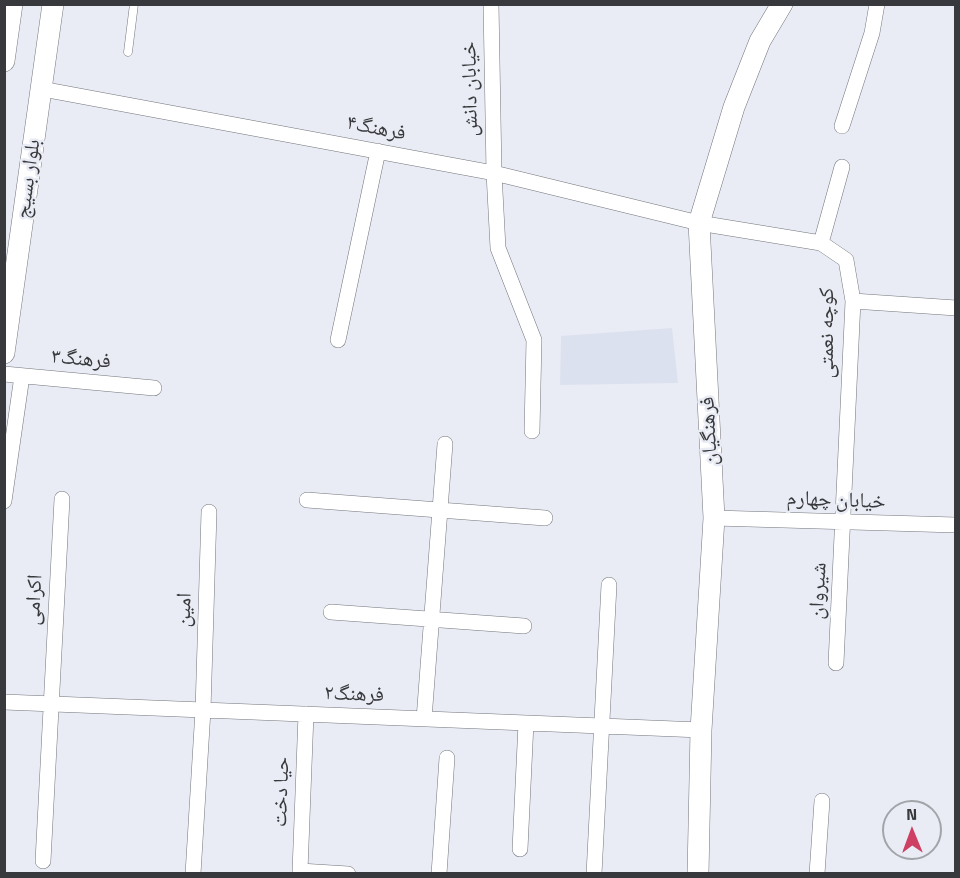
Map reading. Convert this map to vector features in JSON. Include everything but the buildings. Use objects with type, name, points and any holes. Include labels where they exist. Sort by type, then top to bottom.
[{"type":"street","points":[[4,61],[12,4]]},
{"type":"street","name":"بلوار بسیج","points":[[4,353],[10,271],[42,89],[53,4]]},
{"type":"street","name":"خیابان دانش","points":[[491,4],[494,173],[498,248],[534,340],[532,431]]},
{"type":"street","name":"فرهنگیان","points":[[698,873],[702,730],[714,518],[699,223],[734,107],[760,41],[783,4]]},
{"type":"street","points":[[843,126],[872,33],[877,4]]},
{"type":"street","name":"فرهنگ۴","points":[[42,89],[494,173],[699,223]]},
{"type":"street","points":[[338,340],[378,151]]},
{"type":"street","points":[[821,243],[842,167]]},
{"type":"street","name":"کوچه نعمتی","points":[[699,223],[821,243],[846,260],[853,301],[844,522]]},
{"type":"street","points":[[853,301],[956,308]]},
{"type":"street","name":"فرهنگ۳","points":[[4,374],[154,388]]},
{"type":"street","points":[[4,501],[22,376]]},
{"type":"street","points":[[424,719],[445,444]]},
{"type":"street","name":"اکرامی","points":[[44,861],[62,499]]},
{"type":"street","points":[[307,500],[544,518]]},
{"type":"street","name":"امین","points":[[193,873],[203,710],[209,512]]},
{"type":"street","name":"خیابان چهارم","points":[[714,518],[956,525]]},
{"type":"street","name":"شیروان","points":[[836,663],[844,522]]},
{"type":"street","points":[[594,873],[609,585]]},
{"type":"street","points":[[332,612],[524,626]]},
{"type":"street","name":"فرهنگ۲","points":[[4,702],[702,730]]},
{"type":"street","name":"حیا دخت","points":[[306,714],[300,871],[348,873]]},
{"type":"street","points":[[520,849],[526,723]]},
{"type":"street","points":[[439,873],[447,758]]},
{"type":"street","points":[[817,873],[822,801]]},
{"type":"lane","points":[[128,52],[134,4]]},
{"type":"shaded area","points":[[672,328],[678,383],[560,385],[561,336]]}]
